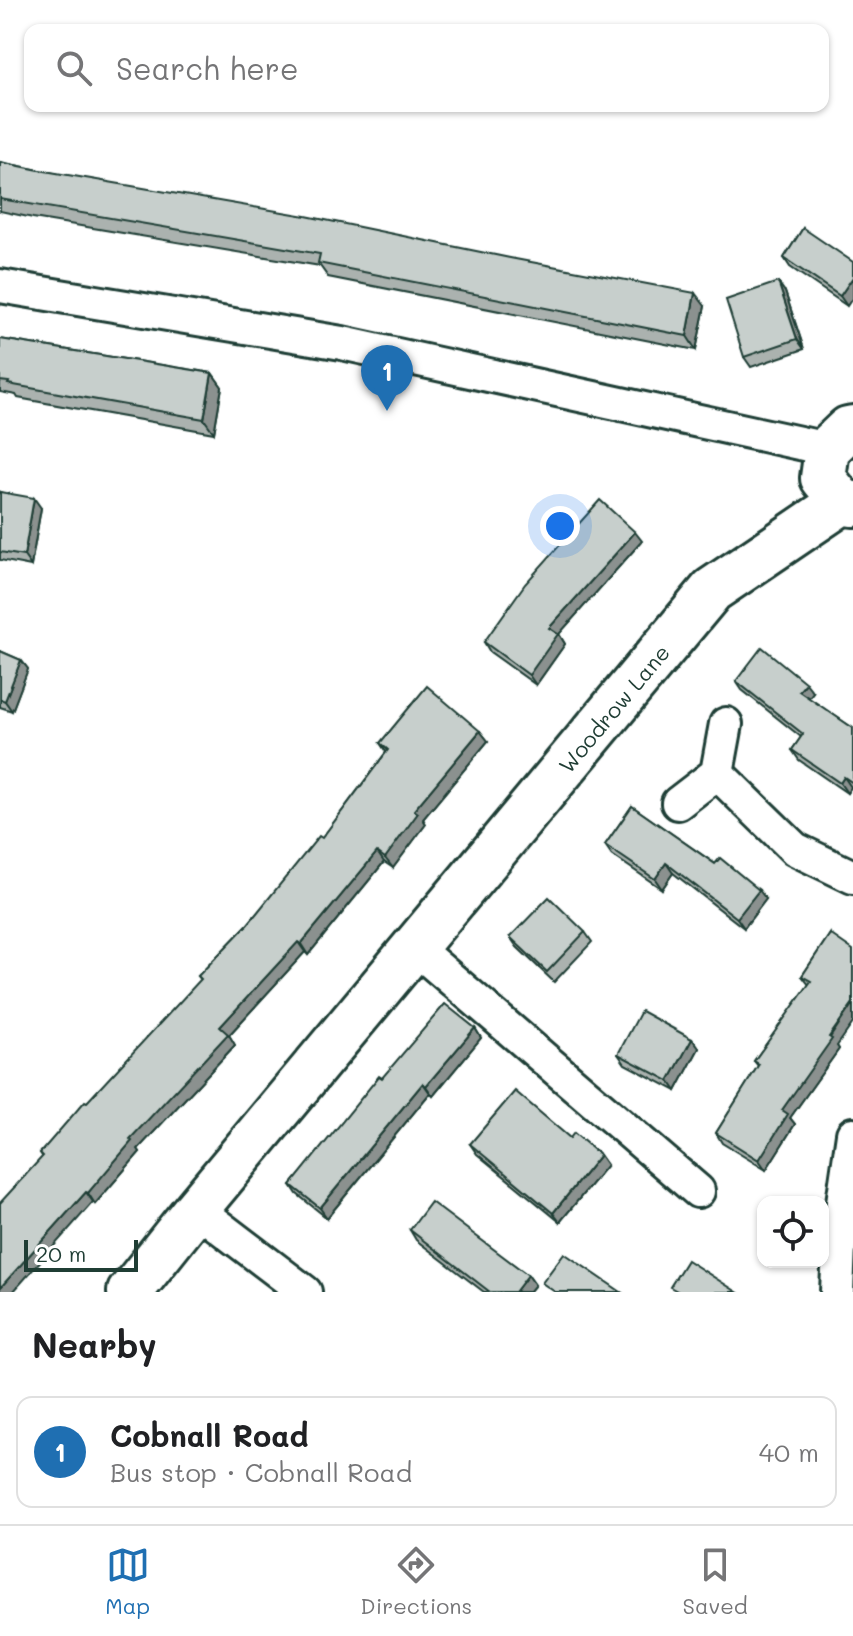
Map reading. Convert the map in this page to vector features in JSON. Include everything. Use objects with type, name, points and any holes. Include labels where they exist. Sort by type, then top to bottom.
[{"type":"street","points":[[0,286],[342,343],[840,439]]},
{"type":"street","name":"Woodrow Lane","points":[[130,1292],[712,590],[847,503],[823,478],[840,439]]},
{"type":"street","points":[[678,803],[717,773],[726,724]]},
{"type":"street","points":[[717,773],[795,849],[853,877]]},
{"type":"street","points":[[414,947],[698,1191]]},
{"type":"street","points":[[837,1292],[840,1223],[853,1134]]},
{"type":"street","points":[[196,1209],[305,1292]]},
{"type":"building","points":[[0,162],[306,216],[695,293],[687,336],[318,263],[320,254],[0,199]]},
{"type":"building","points":[[803,228],[853,262],[853,277],[840,296],[784,258]]},
{"type":"building","points":[[778,282],[797,339],[744,357],[726,300]]},
{"type":"building","points":[[0,339],[212,373],[204,419],[0,381]]},
{"type":"building","points":[[0,492],[34,498],[24,556],[0,552]]},
{"type":"building","points":[[600,500],[635,532],[549,628],[558,634],[529,675],[484,642],[525,584]]},
{"type":"building","points":[[762,647],[806,683],[799,691],[853,728],[853,783],[844,777],[840,783],[792,750],[803,734],[736,681]]},
{"type":"building","points":[[0,651],[21,660],[5,701],[0,699]]},
{"type":"building","points":[[427,686],[480,731],[414,810],[418,813],[385,858],[377,852],[301,944],[298,942],[220,1027],[228,1034],[130,1139],[132,1141],[88,1193],[0,1288],[0,1203],[43,1156],[40,1153],[85,1101],[201,979],[198,976],[248,924],[319,836],[322,838],[388,750],[380,743]]},
{"type":"building","points":[[632,806],[715,864],[720,858],[759,890],[737,918],[666,863],[655,879],[605,845]]},
{"type":"building","points":[[549,897],[585,932],[547,972],[510,937]]},
{"type":"building","points":[[830,934],[853,950],[853,1003],[829,1037],[832,1039],[782,1110],[788,1114],[759,1160],[716,1133],[759,1064],[754,1061],[811,981],[802,976]]},
{"type":"building","points":[[445,1004],[475,1028],[426,1086],[423,1083],[320,1208],[291,1185],[379,1076],[382,1078]]},
{"type":"building","points":[[641,1011],[692,1039],[669,1081],[618,1054]]},
{"type":"building","points":[[515,1091],[570,1138],[574,1133],[600,1155],[553,1213],[470,1144]]},
{"type":"building","points":[[431,1202],[528,1275],[515,1292],[490,1292],[410,1230]]},
{"type":"building","points":[[564,1253],[621,1292],[555,1292],[542,1283]]},
{"type":"building","points":[[687,1260],[737,1292],[679,1292],[670,1287]]},
{"type":"place","name":"Cobnall Road","points":[[387,411]]}]
